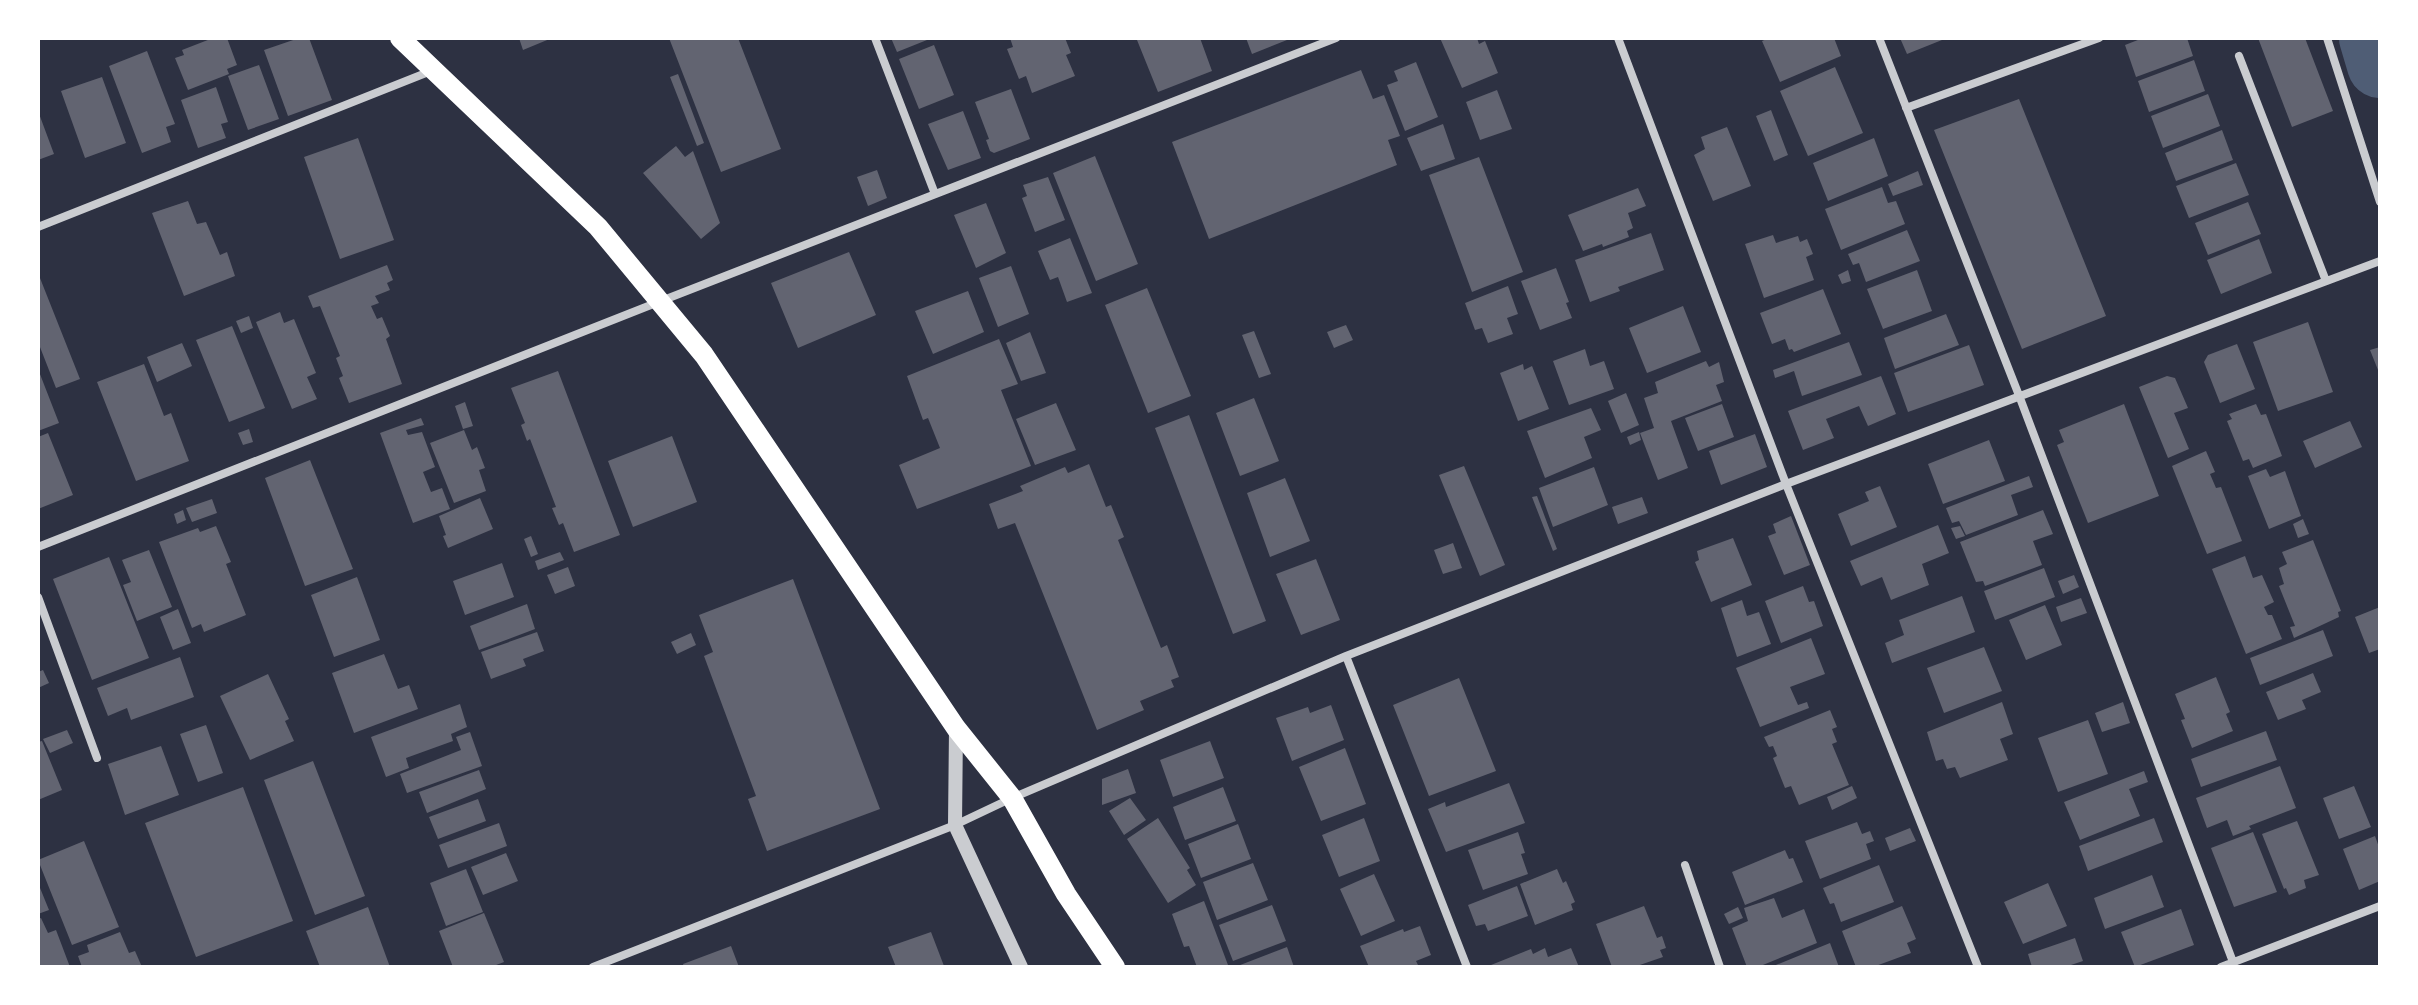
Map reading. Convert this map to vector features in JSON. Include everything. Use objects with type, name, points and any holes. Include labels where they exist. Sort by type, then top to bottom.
[{"type":"main road","points":[[400,38],[598,227],[704,355],[956,728],[1012,798],[1066,894],[1115,967]]},
{"type":"street","points":[[875,38],[935,194]]},
{"type":"street","points":[[38,547],[1336,38]]},
{"type":"street","points":[[1618,38],[1786,484],[1978,967]]},
{"type":"street","points":[[1879,38],[2020,398],[2233,962]]},
{"type":"street","points":[[1906,108],[2099,38]]},
{"type":"street","points":[[2327,38],[2380,202]]},
{"type":"street","points":[[2239,56],[2326,281]]},
{"type":"street","points":[[38,227],[434,70]]},
{"type":"street","points":[[593,967],[955,825],[1346,656],[1786,484],[2380,261]]},
{"type":"street","points":[[38,597],[97,758]]},
{"type":"street","points":[[1346,656],[1467,967]]},
{"type":"street","points":[[956,728],[955,825],[1021,967]]},
{"type":"street","points":[[1685,865],[1720,967]]},
{"type":"street","points":[[2221,967],[2380,906]]},
{"type":"building","points":[[213,38],[227,38],[237,65],[227,69],[229,74],[188,90],[175,58],[184,55],[182,50]]},
{"type":"building","points":[[299,38],[309,38],[332,100],[288,116],[264,50]]},
{"type":"building","points":[[519,38],[552,38],[523,50]]},
{"type":"building","points":[[669,38],[738,38],[781,149],[721,172]]},
{"type":"building","points":[[891,38],[932,38],[897,52]]},
{"type":"building","points":[[1010,38],[1065,38],[1071,53],[1066,55],[1075,76],[1032,93],[1026,76],[1019,79],[1007,49],[1013,47]]},
{"type":"building","points":[[1200,38],[1212,71],[1158,92],[1137,40]]},
{"type":"building","points":[[1246,38],[1286,38],[1287,40],[1252,54]]},
{"type":"building","points":[[1440,38],[1477,38],[1479,44],[1485,41],[1498,73],[1462,88]]},
{"type":"building","points":[[1769,38],[1834,38],[1841,56],[1780,82],[1762,41]]},
{"type":"building","points":[[1900,38],[1947,38],[1907,54]]},
{"type":"building","points":[[2143,38],[2187,38],[2193,56],[2136,77],[2125,45]]},
{"type":"building","points":[[2258,38],[2305,38],[2333,111],[2292,127]]},
{"type":"building","points":[[934,45],[954,95],[919,109],[899,59]]},
{"type":"building","points":[[147,51],[175,124],[166,127],[171,142],[142,153],[109,66]]},
{"type":"building","points":[[2194,60],[2205,91],[2149,112],[2138,81]]},
{"type":"building","points":[[1416,62],[1438,117],[1405,131],[1387,85],[1398,81],[1394,71]]},
{"type":"building","points":[[259,65],[279,119],[248,130],[228,76]]},
{"type":"building","points":[[1835,67],[1863,133],[1808,156],[1780,91]]},
{"type":"building","points":[[1361,70],[1373,99],[1384,95],[1400,136],[1388,140],[1397,165],[1209,239],[1172,142]]},
{"type":"building","points":[[678,74],[704,143],[697,146],[670,77]]},
{"type":"building","points":[[102,77],[126,143],[85,158],[61,91]]},
{"type":"building","points":[[216,87],[228,122],[221,124],[226,138],[198,148],[181,100]]},
{"type":"building","points":[[1011,89],[1030,139],[994,153],[990,151],[986,140],[989,139],[975,102]]},
{"type":"building","points":[[1497,90],[1512,129],[1480,140],[1466,102]]},
{"type":"building","points":[[2208,94],[2220,126],[2163,148],[2151,116]]},
{"type":"building","points":[[2019,99],[2106,316],[2022,349],[1934,130]]},
{"type":"building","points":[[1771,110],[1788,155],[1774,161],[1756,116]]},
{"type":"building","points":[[38,111],[54,154],[38,160]]},
{"type":"building","points":[[963,111],[981,158],[948,170],[928,124]]},
{"type":"building","points":[[1443,124],[1455,159],[1421,171],[1407,138]]},
{"type":"building","points":[[1727,127],[1751,186],[1713,201],[1694,155],[1705,149],[1701,137]]},
{"type":"building","points":[[2222,130],[2233,160],[2176,181],[2165,153]]},
{"type":"building","points":[[358,138],[394,240],[340,259],[304,157]]},
{"type":"building","points":[[1874,138],[1888,176],[1828,201],[1813,163]]},
{"type":"building","points":[[676,146],[685,157],[693,151],[720,223],[701,239],[643,173]]},
{"type":"building","points":[[1095,156],[1138,264],[1096,281],[1053,173]]},
{"type":"building","points":[[1479,157],[1523,272],[1472,292],[1429,175]]},
{"type":"building","points":[[2236,163],[2249,195],[2189,218],[2176,186]]},
{"type":"building","points":[[877,170],[887,198],[868,206],[857,177]]},
{"type":"building","points":[[1918,171],[1923,185],[1893,196],[1888,184]]},
{"type":"building","points":[[1048,177],[1065,220],[1035,232],[1022,198],[1027,196],[1023,185]]},
{"type":"building","points":[[1882,187],[1888,203],[1896,201],[1905,224],[1841,250],[1825,209]]},
{"type":"building","points":[[1638,188],[1646,206],[1628,213],[1633,228],[1627,231],[1629,237],[1583,251],[1568,215]]},
{"type":"building","points":[[188,201],[197,224],[206,222],[220,255],[227,252],[235,276],[184,296],[152,213]]},
{"type":"building","points":[[2248,202],[2261,234],[2208,255],[2195,223]]},
{"type":"building","points":[[986,203],[1006,253],[976,268],[954,215]]},
{"type":"building","points":[[1907,230],[1920,261],[1866,282],[1859,263],[1853,265],[1848,254]]},
{"type":"building","points":[[1651,233],[1664,270],[1618,287],[1620,291],[1590,302],[1575,260]]},
{"type":"building","points":[[1773,235],[1776,243],[1798,236],[1800,242],[1807,239],[1813,254],[1806,257],[1814,280],[1764,298],[1745,244]]},
{"type":"building","points":[[1070,238],[1092,293],[1067,302],[1058,277],[1050,280],[1038,251]]},
{"type":"building","points":[[2259,239],[2272,273],[2221,294],[2207,260]]},
{"type":"building","points":[[849,252],[876,315],[798,348],[771,283]]},
{"type":"building","points":[[387,265],[393,280],[387,283],[390,290],[375,296],[379,303],[371,306],[377,319],[382,317],[390,336],[386,339],[402,384],[349,403],[339,378],[343,376],[336,358],[340,356],[320,306],[313,308],[308,296]]},
{"type":"building","points":[[1011,266],[1029,314],[998,327],[979,278]]},
{"type":"building","points":[[1556,268],[1572,318],[1540,330],[1521,281]]},
{"type":"building","points":[[1848,270],[1851,281],[1842,284],[1838,275]]},
{"type":"building","points":[[1917,270],[1932,311],[1883,329],[1867,289]]},
{"type":"building","points":[[38,273],[80,379],[56,388],[38,342]]},
{"type":"building","points":[[1508,286],[1518,314],[1507,318],[1513,334],[1488,343],[1482,328],[1475,330],[1465,303]]},
{"type":"building","points":[[1147,288],[1191,396],[1148,413],[1105,305]]},
{"type":"building","points":[[1823,289],[1841,334],[1794,352],[1789,350],[1785,339],[1772,344],[1760,313]]},
{"type":"building","points":[[968,291],[984,332],[933,354],[915,311]]},
{"type":"building","points":[[1683,306],[1701,352],[1647,373],[1629,328]]},
{"type":"building","points":[[280,312],[284,323],[294,319],[316,373],[307,377],[317,399],[292,409],[256,322]]},
{"type":"building","points":[[1946,314],[1959,345],[1895,369],[1884,338]]},
{"type":"building","points":[[249,316],[253,328],[241,333],[236,321]]},
{"type":"building","points":[[2308,322],[2333,392],[2278,411],[2253,342]]},
{"type":"building","points":[[1346,325],[1353,340],[1334,348],[1327,332]]},
{"type":"building","points":[[232,326],[265,408],[229,422],[196,340]]},
{"type":"building","points":[[1254,331],[1271,374],[1259,378],[1242,335]]},
{"type":"building","points":[[1030,332],[1046,373],[1021,381],[1006,343]]},
{"type":"building","points":[[999,339],[1018,384],[1001,390],[1031,466],[917,509],[899,465],[940,448],[928,418],[923,420],[907,376]]},
{"type":"building","points":[[1849,342],[1862,375],[1802,396],[1794,371],[1775,378],[1773,370]]},
{"type":"building","points":[[182,343],[192,366],[157,382],[147,357]]},
{"type":"building","points":[[2237,344],[2255,389],[2220,403],[2204,362],[2208,355]]},
{"type":"building","points":[[1969,345],[1984,385],[1908,412],[1894,373]]},
{"type":"building","points":[[2380,347],[2380,375],[2370,350]]},
{"type":"building","points":[[1585,349],[1590,366],[1604,361],[1614,389],[1569,405],[1553,361]]},
{"type":"building","points":[[1706,361],[1709,367],[1719,362],[1724,382],[1716,385],[1722,401],[1671,421],[1688,468],[1658,480],[1640,433],[1654,428],[1644,398],[1658,393],[1655,382]]},
{"type":"building","points":[[144,364],[164,416],[171,413],[189,461],[136,481],[97,382]]},
{"type":"building","points":[[1523,364],[1524,370],[1532,366],[1549,409],[1518,421],[1500,373]]},
{"type":"building","points":[[38,369],[59,423],[38,431]]},
{"type":"building","points":[[558,371],[620,535],[574,552],[563,523],[559,525],[552,508],[556,507],[530,439],[527,441],[521,425],[525,423],[511,388]]},
{"type":"building","points":[[1881,376],[1896,414],[1868,426],[1859,406],[1826,419],[1834,438],[1803,450],[1788,411]]},
{"type":"building","points":[[2167,376],[2175,378],[2188,408],[2174,413],[2189,449],[2168,458],[2139,387]]},
{"type":"building","points":[[1626,393],[1639,425],[1621,433],[1608,401]]},
{"type":"building","points":[[1254,398],[1279,461],[1240,476],[1216,413]]},
{"type":"building","points":[[465,402],[473,426],[463,429],[455,406]]},
{"type":"building","points":[[1056,403],[1076,450],[1035,465],[1016,419]]},
{"type":"building","points":[[1722,404],[1734,437],[1698,451],[1685,418]]},
{"type":"building","points":[[2124,404],[2159,496],[2088,523],[2057,445],[2064,442],[2059,430]]},
{"type":"building","points":[[2256,404],[2261,415],[2266,414],[2282,456],[2253,468],[2249,459],[2243,461],[2227,421],[2232,419],[2229,414]]},
{"type":"building","points":[[1591,408],[1601,430],[1584,437],[1592,458],[1545,478],[1527,431]]},
{"type":"building","points":[[1189,415],[1266,621],[1233,634],[1155,428]]},
{"type":"building","points":[[421,418],[424,425],[406,430],[408,435],[422,432],[435,467],[423,472],[431,492],[442,488],[450,509],[413,523],[380,433]]},
{"type":"building","points":[[2350,421],[2362,447],[2315,468],[2303,441]]},
{"type":"building","points":[[249,429],[253,442],[243,445],[238,433]]},
{"type":"building","points":[[464,430],[472,450],[477,447],[485,468],[479,470],[486,491],[454,503],[430,443]]},
{"type":"building","points":[[1639,432],[1641,440],[1630,445],[1627,437]]},
{"type":"building","points":[[48,433],[73,495],[38,509],[38,437]]},
{"type":"building","points":[[1755,434],[1767,467],[1721,485],[1709,451]]},
{"type":"building","points":[[672,436],[697,502],[633,527],[608,461]]},
{"type":"building","points":[[1989,440],[2005,481],[1943,504],[1928,464]]},
{"type":"building","points":[[2206,451],[2215,472],[2210,474],[2216,488],[2221,487],[2242,541],[2207,554],[2172,466]]},
{"type":"building","points":[[310,460],[353,569],[305,586],[265,478]]},
{"type":"building","points":[[1089,464],[1106,507],[1111,505],[1124,537],[1118,540],[1161,648],[1167,645],[1179,677],[1171,680],[1174,687],[1140,701],[1144,710],[1097,730],[1015,523],[998,529],[989,504],[1023,491],[1020,486],[1065,467],[1068,473]]},
{"type":"building","points":[[1464,466],[1505,565],[1480,576],[1439,475]]},
{"type":"building","points":[[1594,467],[1608,505],[1553,527],[1539,488]]},
{"type":"building","points":[[2266,469],[2270,477],[2285,471],[2301,516],[2269,529],[2248,476]]},
{"type":"building","points":[[2029,476],[2033,487],[2011,495],[2018,515],[1966,535],[1959,521],[1952,523],[1946,508]]},
{"type":"building","points":[[1285,478],[1310,541],[1270,557],[1247,493]]},
{"type":"building","points":[[1880,486],[1897,527],[1851,546],[1838,514],[1869,501],[1865,492]]},
{"type":"building","points":[[1537,496],[1557,549],[1553,551],[1532,497]]},
{"type":"building","points":[[1642,497],[1648,513],[1618,524],[1612,507]]},
{"type":"building","points":[[480,498],[493,529],[448,548],[439,516]]},
{"type":"building","points":[[212,499],[217,513],[192,522],[186,508]]},
{"type":"building","points":[[183,510],[186,520],[177,524],[174,514]]},
{"type":"building","points":[[2043,510],[2053,534],[2033,541],[2042,565],[1985,586],[1983,581],[1976,582],[1960,542]]},
{"type":"building","points":[[1791,516],[1810,565],[1784,575],[1768,536],[1776,533],[1773,524]]},
{"type":"building","points":[[2303,519],[2309,534],[2298,538],[2293,524]]},
{"type":"building","points":[[1938,525],[1949,553],[1922,564],[1929,585],[1891,600],[1882,577],[1861,586],[1850,561]]},
{"type":"building","points":[[216,526],[231,562],[226,564],[246,615],[204,632],[201,624],[192,628],[159,542],[198,528],[200,532]]},
{"type":"building","points":[[1960,526],[1965,536],[1956,539],[1951,528]]},
{"type":"building","points":[[531,536],[538,554],[531,557],[524,539]]},
{"type":"building","points":[[1733,538],[1752,585],[1711,602],[1695,562],[1699,560],[1697,551]]},
{"type":"building","points":[[2313,540],[2341,611],[2338,612],[2339,617],[2294,638],[2290,627],[2295,626],[2279,586],[2284,584],[2279,568],[2287,564],[2282,552]]},
{"type":"building","points":[[1453,543],[1462,568],[1443,574],[1434,550]]},
{"type":"building","points":[[149,550],[172,607],[137,621],[123,585],[131,582],[122,560]]},
{"type":"building","points":[[560,552],[564,560],[538,570],[535,561]]},
{"type":"building","points":[[2245,556],[2253,578],[2262,575],[2274,602],[2264,607],[2268,615],[2272,615],[2282,639],[2246,654],[2212,569]]},
{"type":"building","points":[[109,557],[149,658],[92,680],[53,579]]},
{"type":"building","points":[[1316,559],[1340,620],[1301,635],[1276,574]]},
{"type":"building","points":[[502,563],[514,597],[465,615],[453,581]]},
{"type":"building","points":[[568,567],[575,586],[555,594],[547,575]]},
{"type":"building","points":[[2044,568],[2055,597],[1995,620],[1984,591]]},
{"type":"building","points":[[2074,575],[2079,587],[2063,594],[2058,581]]},
{"type":"building","points":[[357,577],[380,640],[334,657],[311,595]]},
{"type":"building","points":[[793,579],[880,809],[767,851],[748,799],[756,796],[704,656],[713,652],[699,615]]},
{"type":"building","points":[[1803,586],[1809,602],[1814,601],[1823,626],[1781,643],[1765,601]]},
{"type":"building","points":[[1962,596],[1975,632],[1892,663],[1885,643],[1904,635],[1899,620]]},
{"type":"building","points":[[2081,598],[2087,613],[2061,622],[2056,607]]},
{"type":"building","points":[[1742,600],[1747,616],[1759,612],[1771,644],[1737,657],[1721,608]]},
{"type":"building","points":[[527,604],[535,629],[479,650],[470,626]]},
{"type":"building","points":[[2045,605],[2062,645],[2026,660],[2009,620]]},
{"type":"building","points":[[2380,607],[2380,649],[2369,653],[2355,617]]},
{"type":"building","points":[[178,609],[191,643],[173,650],[160,617]]},
{"type":"building","points":[[2323,630],[2333,656],[2260,685],[2250,658]]},
{"type":"building","points":[[537,632],[544,651],[523,659],[526,666],[491,679],[481,652]]},
{"type":"building","points":[[691,633],[696,645],[677,654],[671,642]]},
{"type":"building","points":[[1811,638],[1825,674],[1790,687],[1798,705],[1807,702],[1809,708],[1760,727],[1736,668]]},
{"type":"building","points":[[1984,647],[2002,691],[1944,713],[1927,668]]},
{"type":"building","points":[[384,654],[398,689],[409,685],[418,709],[354,733],[332,673]]},
{"type":"building","points":[[180,657],[194,697],[131,720],[127,708],[108,716],[97,688]]},
{"type":"building","points":[[43,670],[49,683],[38,688],[38,672]]},
{"type":"building","points":[[2313,673],[2321,692],[2302,700],[2306,709],[2278,720],[2266,692]]},
{"type":"building","points":[[268,674],[289,719],[285,721],[294,741],[250,760],[220,696]]},
{"type":"building","points":[[2216,677],[2230,712],[2226,714],[2233,731],[2192,748],[2175,694]]},
{"type":"building","points":[[1459,678],[1496,771],[1429,796],[1393,705]]},
{"type":"building","points":[[2002,702],[2013,734],[2000,739],[2008,760],[1960,778],[1955,767],[1947,769],[1943,759],[1936,761],[1927,732]]},
{"type":"building","points":[[2123,702],[2130,723],[2102,732],[2095,713]]},
{"type":"building","points":[[460,704],[467,727],[451,734],[453,741],[406,758],[409,768],[386,777],[371,737]]},
{"type":"building","points":[[1331,705],[1344,740],[1292,761],[1276,718],[1308,707],[1310,713]]},
{"type":"building","points":[[1830,710],[1837,727],[1832,729],[1837,742],[1832,744],[1849,785],[1799,805],[1791,786],[1785,788],[1773,758],[1777,756],[1773,746],[1769,747],[1764,737]]},
{"type":"building","points":[[2088,720],[2108,774],[2058,792],[2038,738]]},
{"type":"building","points":[[206,725],[223,773],[198,782],[180,734]]},
{"type":"building","points":[[67,730],[73,743],[50,753],[43,739]]},
{"type":"building","points":[[2266,731],[2277,760],[2201,787],[2191,759]]},
{"type":"building","points":[[470,732],[482,766],[407,793],[400,774],[461,750],[456,737]]},
{"type":"building","points":[[42,741],[62,790],[38,800],[38,742]]},
{"type":"building","points":[[1210,741],[1224,778],[1173,797],[1160,760]]},
{"type":"building","points":[[161,746],[179,795],[125,815],[108,764]]},
{"type":"building","points":[[1345,748],[1366,804],[1321,821],[1299,767]]},
{"type":"building","points":[[313,761],[365,896],[315,915],[264,780]]},
{"type":"building","points":[[2280,766],[2296,808],[2249,826],[2251,829],[2233,836],[2227,820],[2207,828],[2196,798]]},
{"type":"building","points":[[1128,769],[1136,793],[1102,805],[1102,779]]},
{"type":"building","points":[[479,770],[486,789],[427,813],[419,792]]},
{"type":"building","points":[[2144,771],[2148,782],[2129,789],[2140,816],[2080,840],[2064,802]]},
{"type":"building","points":[[1509,783],[1525,823],[1446,852],[1428,809],[1445,802],[1446,807]]},
{"type":"building","points":[[1852,786],[1857,798],[1832,810],[1827,797]]},
{"type":"building","points":[[2354,786],[2371,827],[2339,839],[2323,798]]},
{"type":"building","points":[[243,787],[293,921],[196,957],[145,823]]},
{"type":"building","points":[[1223,787],[1236,821],[1185,840],[1173,807]]},
{"type":"building","points":[[1130,798],[1146,820],[1124,835],[1109,811]]},
{"type":"building","points":[[478,799],[486,821],[438,839],[429,817]]},
{"type":"building","points":[[1158,818],[1190,868],[1187,870],[1196,885],[1168,903],[1127,839]]},
{"type":"building","points":[[1364,818],[1380,861],[1339,877],[1322,835]]},
{"type":"building","points":[[2154,818],[2163,842],[2088,871],[2079,846]]},
{"type":"building","points":[[2297,821],[2319,875],[2304,880],[2306,888],[2289,895],[2262,834]]},
{"type":"building","points":[[1857,822],[1862,834],[1870,831],[1874,841],[1866,844],[1871,859],[1820,879],[1805,841]]},
{"type":"building","points":[[499,823],[507,846],[448,868],[439,845]]},
{"type":"building","points":[[1238,824],[1251,859],[1201,878],[1188,844]]},
{"type":"building","points":[[1910,828],[1916,841],[1890,851],[1885,838]]},
{"type":"building","points":[[1518,832],[1528,874],[1483,890],[1468,850]]},
{"type":"building","points":[[2253,832],[2277,892],[2234,907],[2211,848]]},
{"type":"building","points":[[2375,836],[2380,850],[2380,881],[2359,890],[2343,849]]},
{"type":"building","points":[[84,841],[119,927],[72,945],[38,860]]},
{"type":"building","points":[[1785,850],[1789,859],[1793,858],[1803,882],[1745,905],[1732,872]]},
{"type":"building","points":[[506,853],[518,881],[483,895],[471,867]]},
{"type":"building","points":[[1253,863],[1268,900],[1217,920],[1203,882]]},
{"type":"building","points":[[1879,865],[1894,902],[1841,922],[1834,903],[1830,904],[1823,888]]},
{"type":"building","points":[[466,869],[483,912],[446,926],[430,883]]},
{"type":"building","points":[[1557,869],[1575,902],[1571,904],[1573,910],[1535,925],[1520,884]]},
{"type":"building","points":[[1374,874],[1395,921],[1361,936],[1340,889]]},
{"type":"building","points":[[2152,875],[2164,907],[2105,929],[2094,898]]},
{"type":"building","points":[[38,883],[49,910],[38,914]]},
{"type":"building","points":[[2048,883],[2067,926],[2023,944],[2004,902]]},
{"type":"building","points":[[1517,886],[1528,916],[1488,931],[1485,924],[1476,926],[1468,905]]},
{"type":"building","points":[[1774,898],[1782,918],[1804,909],[1817,943],[1758,967],[1747,967],[1732,928],[1748,921],[1744,908]]},
{"type":"building","points":[[1204,901],[1228,965],[1224,967],[1197,967],[1189,946],[1184,947],[1172,914]]},
{"type":"building","points":[[1272,905],[1286,941],[1233,961],[1219,925]]},
{"type":"building","points":[[1644,906],[1657,938],[1662,936],[1666,948],[1660,950],[1663,957],[1634,967],[1612,967],[1596,924]]},
{"type":"building","points":[[1902,906],[1916,939],[1907,943],[1911,953],[1873,967],[1856,967],[1842,931]]},
{"type":"building","points":[[368,907],[390,967],[320,967],[306,931]]},
{"type":"building","points":[[1738,907],[1743,918],[1729,924],[1724,914]]},
{"type":"building","points":[[2181,909],[2194,945],[2135,967],[2121,932]]},
{"type":"building","points":[[484,913],[504,962],[491,967],[453,967],[439,931]]},
{"type":"building","points":[[41,918],[48,933],[56,930],[70,967],[39,967],[38,919]]},
{"type":"building","points":[[1420,926],[1431,955],[1416,961],[1419,967],[1369,967],[1360,946],[1403,929],[1404,932]]},
{"type":"building","points":[[120,932],[129,953],[135,951],[142,967],[82,967],[78,956],[89,952],[87,945]]},
{"type":"building","points":[[931,932],[944,966],[896,967],[888,947]]},
{"type":"building","points":[[2075,938],[2083,961],[2065,967],[2032,967],[2028,954]]},
{"type":"building","points":[[1830,943],[1839,967],[1771,967]]},
{"type":"building","points":[[731,946],[739,967],[684,967],[683,964]]},
{"type":"building","points":[[1287,947],[1294,967],[1235,967]]},
{"type":"building","points":[[1545,948],[1548,957],[1571,948],[1579,967],[1486,967],[1531,949],[1533,954]]},
{"type":"waterway","points":[[2372,38],[2380,65]]}]
